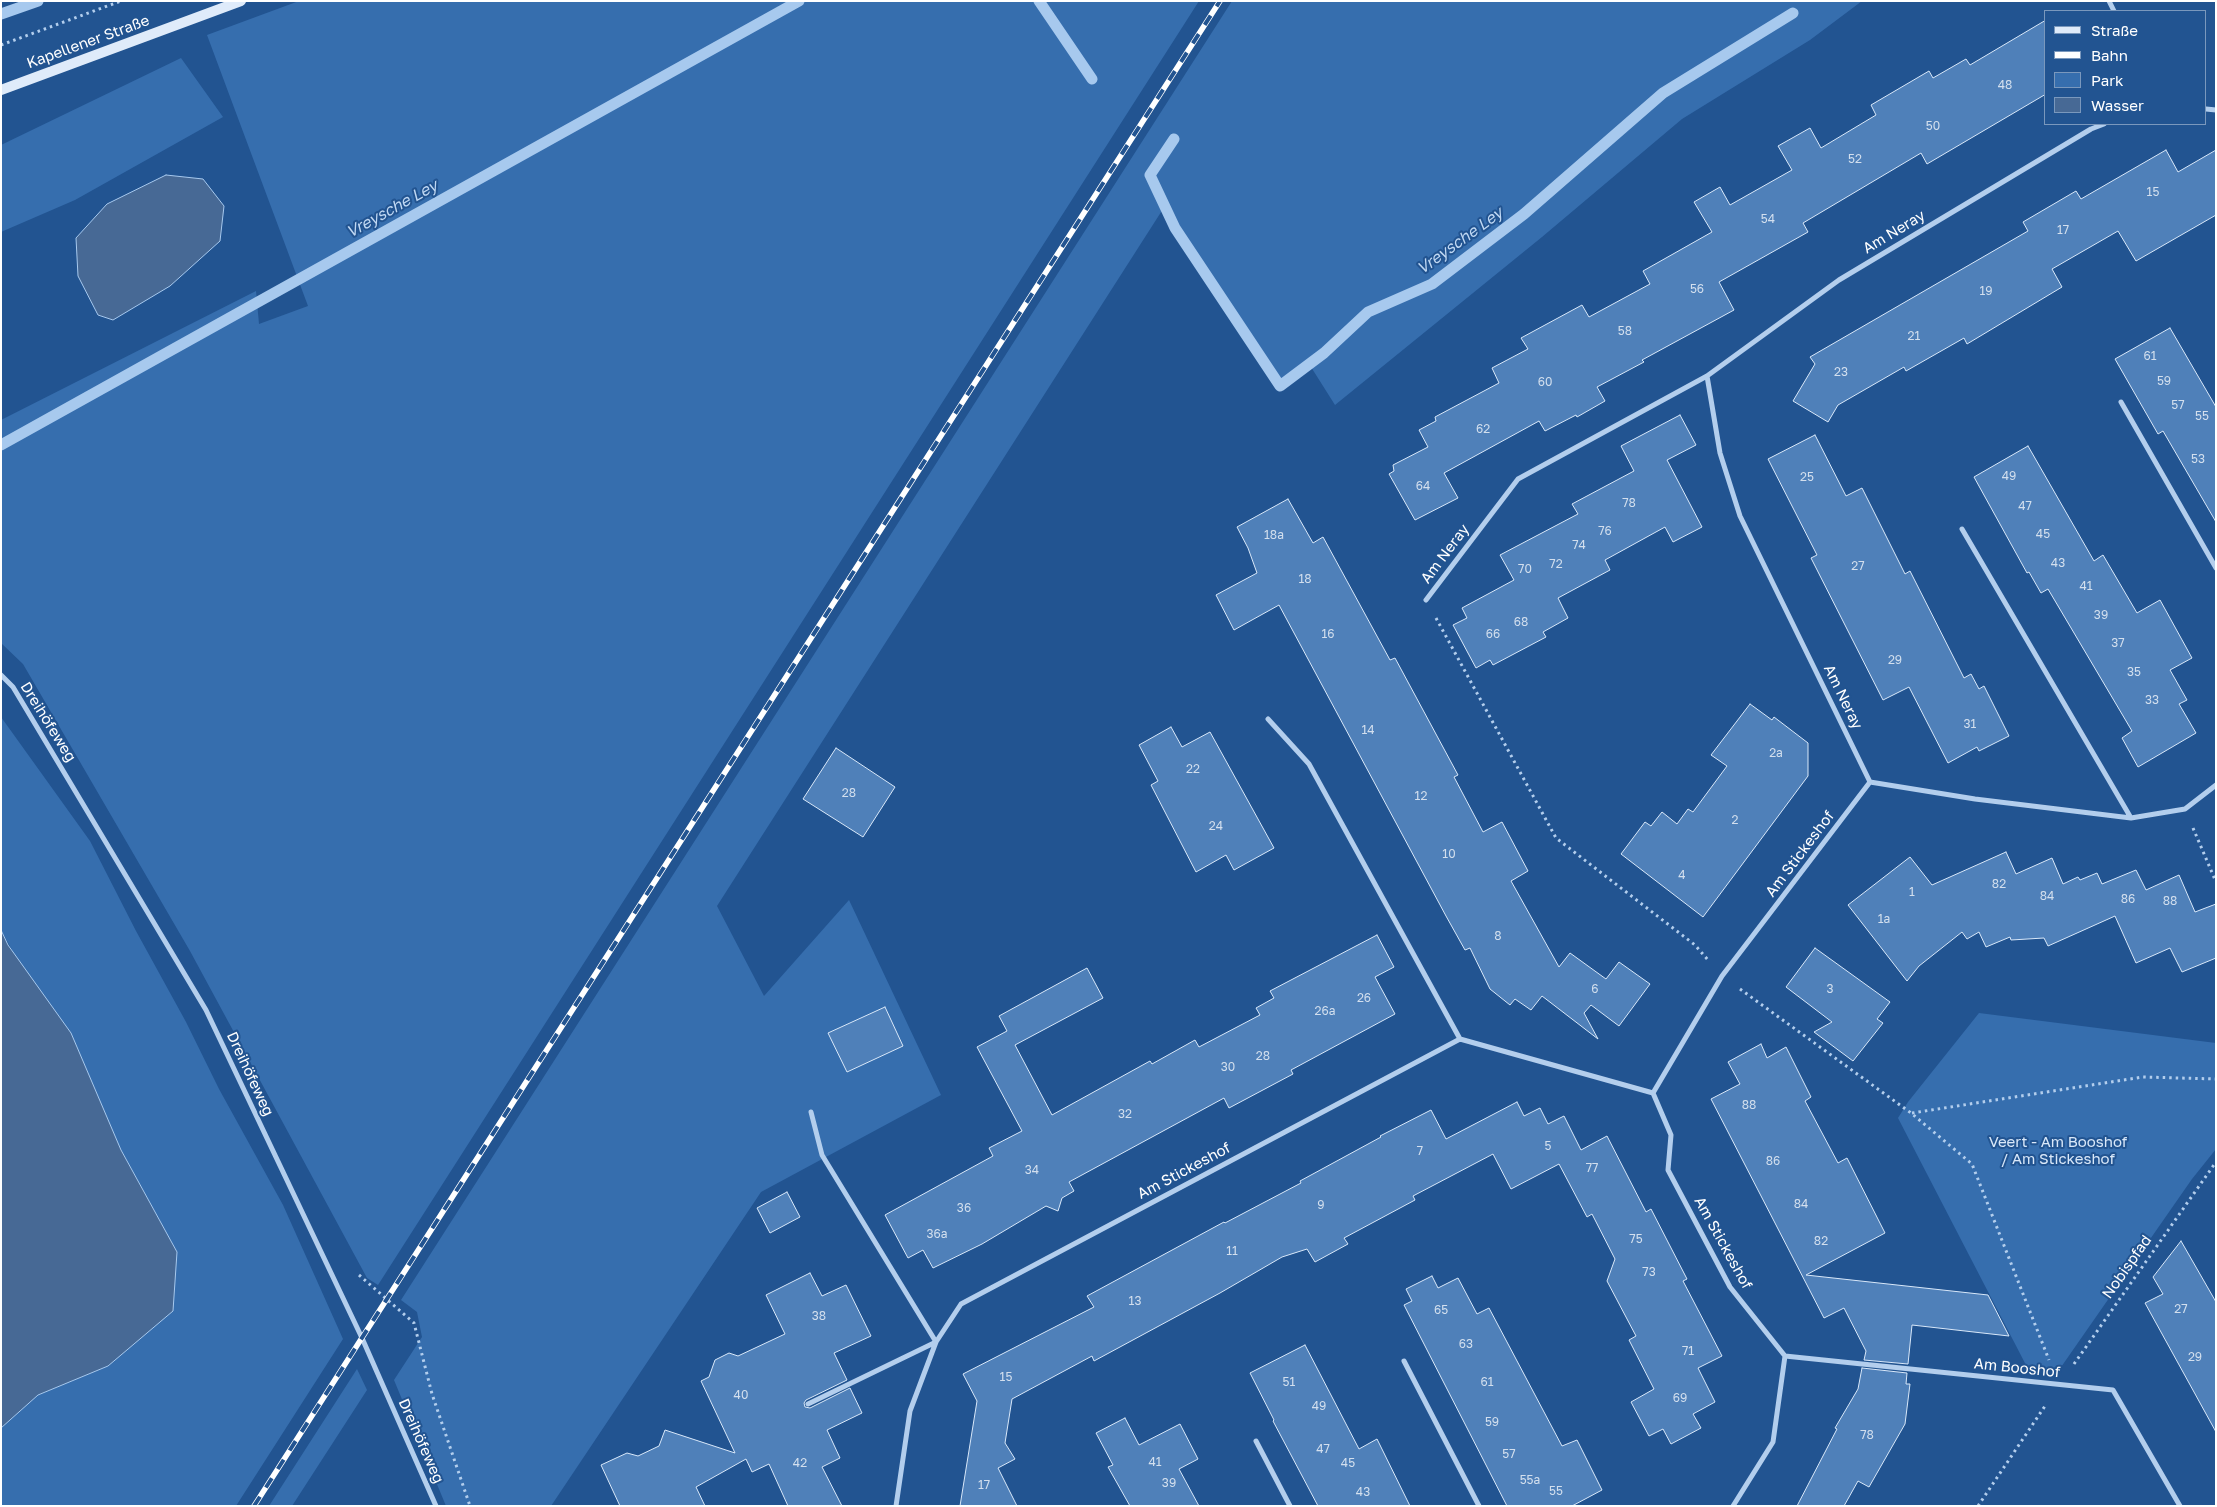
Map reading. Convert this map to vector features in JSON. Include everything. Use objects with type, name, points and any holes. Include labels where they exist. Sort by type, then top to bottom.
[{"type":"main road","name":"Kapellener Straße","points":[[1,90],[241,1]]},
{"type":"street","name":"Am Neray","points":[[1426,600],[1518,479],[1707,376],[1839,280],[2091,128],[2101,125]]},
{"type":"street","name":"Am Neray","points":[[1707,376],[1720,453],[1740,516],[1870,782]]},
{"type":"street","points":[[2121,402],[2216,568]]},
{"type":"street","points":[[1962,529],[2131,818]]},
{"type":"street","name":"Dreihöfeweg","points":[[1,675],[13,687],[206,1010],[362,1338],[436,1506]]},
{"type":"street","points":[[1268,719],[1309,764],[1460,1039],[1653,1093]]},
{"type":"street","points":[[1870,782],[1974,799],[2131,818],[2184,809],[2216,785]]},
{"type":"street","name":"Am Stickeshof","points":[[1785,1356],[1730,1287],[1668,1170],[1671,1135],[1653,1093],[1722,976],[1870,782]]},
{"type":"street","name":"Am Stickeshof","points":[[896,1506],[910,1411],[936,1342],[961,1304],[1460,1039]]},
{"type":"street","points":[[808,1404],[936,1342],[822,1155],[811,1112]]},
{"type":"street","points":[[1732,1506],[1773,1442],[1785,1356]]},
{"type":"street","name":"Am Booshof","points":[[1785,1356],[2113,1390],[2180,1506]]},
{"type":"street","points":[[1404,1361],[1479,1506]]},
{"type":"street","points":[[1256,1441],[1290,1506]]},
{"type":"path","points":[[1,44],[121,1]]},
{"type":"path","points":[[1426,600],[1556,838],[1695,945],[1722,976],[1911,1113],[1972,1164],[2058,1385]]},
{"type":"path","points":[[2184,809],[2216,882]]},
{"type":"path","points":[[1911,1113],[2143,1078],[2216,1079]]},
{"type":"path","name":"Nobispfad","points":[[1978,1506],[2058,1385],[2216,1162]]},
{"type":"green space","points":[[299,1],[1199,1],[378,1285],[367,1278],[190,951],[23,664],[1,643],[1,420],[256,291],[259,324],[308,306],[207,35]]},
{"type":"green space","points":[[1232,1],[1862,1],[1810,40],[1682,119],[1542,237],[1335,405],[1311,367],[1280,391],[1173,231],[1163,209],[717,906],[764,996],[849,900],[941,1095],[761,1192],[551,1506],[446,1506],[394,1380],[422,1337],[417,1312],[401,1300]]},
{"type":"green space","points":[[181,58],[223,117],[75,200],[1,232],[1,145]]},
{"type":"green space","points":[[1,717],[90,841],[136,931],[186,1022],[219,1089],[283,1205],[343,1339],[236,1506],[1,1506],[1,1428],[38,1395],[108,1366],[177,1252],[1,930]]},
{"type":"green space","name":"Veert - Am Booshof / Am Stickeshof","points":[[1979,1013],[2216,1043],[2216,1149],[2192,1179],[2059,1370],[2027,1367],[1898,1118],[1908,1102]]},
{"type":"green space","points":[[357,1369],[367,1390],[292,1506],[269,1506]]},
{"type":"water","points":[[166,175],[203,179],[224,206],[220,241],[170,286],[113,320],[98,315],[78,276],[76,238],[107,204]]},
{"type":"water","points":[[1,930],[8,945],[71,1033],[121,1150],[177,1252],[173,1311],[108,1366],[38,1395],[1,1428]]},
{"type":"building","points":[[2044,21],[2044,95],[1927,164],[1921,153],[1803,223],[1808,232],[1719,282],[1734,310],[1597,387],[1605,401],[1577,417],[1576,415],[1545,431],[1539,421],[1444,473],[1458,498],[1415,520],[1389,474],[1394,471],[1393,465],[1428,447],[1419,430],[1436,421],[1435,417],[1499,383],[1492,368],[1528,349],[1521,338],[1582,305],[1589,317],[1650,284],[1643,271],[1712,232],[1694,202],[1720,187],[1730,205],[1792,170],[1778,146],[1810,128],[1821,148],[1876,115],[1871,105],[1929,71],[1933,78],[1966,59],[1970,65]]},
{"type":"building","points":[[2166,150],[2178,172],[2216,150],[2216,215],[2136,261],[2118,231],[2052,269],[2062,287],[1967,344],[1964,338],[1906,371],[1904,367],[1838,405],[1828,422],[1793,401],[1815,364],[1810,357],[2028,231],[2023,222],[2076,191],[2081,199]]},
{"type":"building","points":[[2170,328],[2216,407],[2216,522],[2163,431],[2158,434],[2115,359]]},
{"type":"building","points":[[1680,415],[1696,445],[1667,460],[1702,527],[1673,542],[1665,527],[1605,560],[1610,570],[1558,598],[1568,618],[1543,632],[1546,637],[1493,665],[1490,660],[1476,668],[1453,625],[1467,618],[1462,608],[1514,580],[1500,555],[1578,514],[1572,504],[1634,471],[1621,446]]},
{"type":"building","points":[[1815,435],[1846,496],[1862,488],[1905,574],[1910,571],[1964,678],[1971,674],[1979,689],[1984,686],[2009,736],[1979,751],[1977,747],[1948,763],[1909,687],[1883,700],[1811,558],[1817,555],[1768,459]]},
{"type":"building","points":[[2028,446],[2094,561],[2103,555],[2137,613],[2160,600],[2192,658],[2170,670],[2187,700],[2179,704],[2196,733],[2138,767],[2122,738],[2132,731],[2048,589],[2041,593],[2029,572],[2027,573],[1974,477]]},
{"type":"building","points":[[1288,499],[1313,543],[1323,537],[1390,660],[1395,658],[1458,775],[1454,777],[1483,832],[1502,822],[1528,871],[1511,881],[1559,967],[1570,953],[1606,979],[1619,962],[1650,984],[1619,1026],[1591,1005],[1584,1013],[1598,1039],[1542,996],[1531,1010],[1515,999],[1510,1005],[1490,989],[1470,948],[1465,950],[1446,916],[1279,605],[1234,630],[1216,595],[1257,573],[1248,548],[1237,527]]},
{"type":"building","points":[[1750,704],[1772,720],[1774,717],[1808,743],[1808,776],[1703,917],[1621,854],[1645,822],[1651,826],[1662,812],[1677,824],[1688,809],[1693,812],[1727,766],[1711,755]]},
{"type":"building","points":[[1171,727],[1182,747],[1210,732],[1274,848],[1234,870],[1226,855],[1196,872],[1151,785],[1158,781],[1139,745]]},
{"type":"building","points":[[836,748],[895,787],[863,837],[803,799]]},
{"type":"building","points":[[2006,852],[2016,874],[2052,858],[2063,884],[2078,877],[2080,880],[2097,873],[2102,884],[2136,870],[2146,890],[2179,875],[2195,912],[2216,904],[2216,958],[2182,972],[2170,948],[2136,963],[2115,916],[2048,946],[2044,938],[2011,940],[2010,937],[1986,947],[1979,932],[1967,939],[1962,932],[1919,966],[1907,981],[1848,905],[1910,857],[1932,885]]},
{"type":"building","points":[[1377,935],[1394,967],[1375,977],[1395,1014],[1291,1070],[1293,1074],[1229,1108],[1224,1098],[1069,1182],[1074,1191],[1062,1198],[1058,1211],[1046,1206],[982,1244],[933,1268],[923,1250],[908,1258],[885,1215],[993,1156],[989,1148],[1022,1131],[977,1047],[1007,1031],[999,1016],[1087,968],[1103,998],[1015,1045],[1052,1115],[1150,1061],[1152,1064],[1195,1040],[1199,1047],[1260,1015],[1256,1008],[1274,998],[1270,991]]},
{"type":"building","points":[[1815,948],[1890,1002],[1877,1019],[1883,1023],[1853,1061],[1814,1032],[1832,1022],[1786,987]]},
{"type":"building","points":[[885,1007],[903,1046],[847,1072],[828,1033]]},
{"type":"building","points":[[1761,1044],[1767,1058],[1786,1047],[1811,1097],[1805,1101],[1838,1163],[1847,1158],[1885,1233],[1806,1275],[1988,1295],[2009,1336],[1912,1325],[1908,1364],[1864,1360],[1866,1351],[1844,1308],[1824,1318],[1711,1099],[1740,1084],[1728,1062]]},
{"type":"building","points":[[1517,1102],[1524,1116],[1540,1108],[1548,1124],[1564,1116],[1581,1150],[1607,1136],[1646,1212],[1651,1209],[1687,1279],[1683,1281],[1722,1356],[1698,1368],[1715,1402],[1693,1414],[1701,1428],[1671,1444],[1663,1429],[1649,1436],[1631,1402],[1654,1389],[1629,1340],[1636,1336],[1607,1281],[1615,1259],[1592,1214],[1587,1217],[1559,1164],[1511,1189],[1493,1154],[1413,1196],[1415,1200],[1344,1238],[1348,1244],[1315,1262],[1307,1249],[1282,1257],[1094,1361],[1092,1356],[1012,1399],[1005,1443],[1015,1459],[998,1468],[1017,1506],[960,1506],[977,1401],[963,1374],[1094,1307],[1087,1296],[1301,1183],[1300,1181],[1380,1136],[1431,1110],[1446,1139]]},
{"type":"building","points":[[787,1192],[800,1217],[770,1233],[757,1208]]},
{"type":"building","points":[[2181,1241],[2216,1302],[2216,1432],[2145,1303],[2163,1294],[2153,1277]]},
{"type":"building","points":[[810,1273],[822,1296],[846,1285],[871,1336],[834,1353],[847,1380],[806,1400],[804,1403],[805,1407],[810,1408],[850,1388],[862,1413],[827,1430],[840,1458],[822,1467],[842,1506],[788,1506],[769,1464],[752,1472],[746,1459],[696,1487],[705,1506],[620,1506],[601,1465],[627,1453],[638,1456],[659,1446],[665,1430],[735,1453],[701,1381],[709,1377],[715,1360],[729,1353],[738,1356],[785,1334],[766,1295]]},
{"type":"building","points":[[1432,1276],[1438,1288],[1458,1278],[1477,1314],[1489,1308],[1562,1446],[1577,1440],[1602,1490],[1572,1506],[1507,1506],[1404,1305],[1412,1301],[1406,1289]]},
{"type":"building","points":[[1305,1345],[1359,1449],[1377,1439],[1410,1506],[1318,1506],[1250,1373]]},
{"type":"building","points":[[1862,1368],[1907,1373],[1906,1384],[1910,1384],[1905,1424],[1869,1487],[1858,1481],[1844,1506],[1797,1506],[1837,1429],[1835,1428],[1858,1389]]},
{"type":"building","points":[[1125,1418],[1139,1445],[1180,1424],[1198,1459],[1179,1469],[1199,1506],[1130,1506],[1108,1467],[1113,1465],[1096,1433]]},
{"type":"waterway","points":[[1,14],[38,1]]},
{"type":"waterway","name":"Vreysche Ley","points":[[1,445],[799,1]]},
{"type":"waterway","name":"Vreysche Ley","points":[[1039,1],[1092,79]]},
{"type":"waterway","name":"Vreysche Ley","points":[[1174,139],[1150,175],[1175,228],[1280,386],[1324,353],[1368,312],[1432,284],[1524,214],[1663,93],[1793,13]]},
{"type":"railway","points":[[254,1506],[1220,1]]}]
